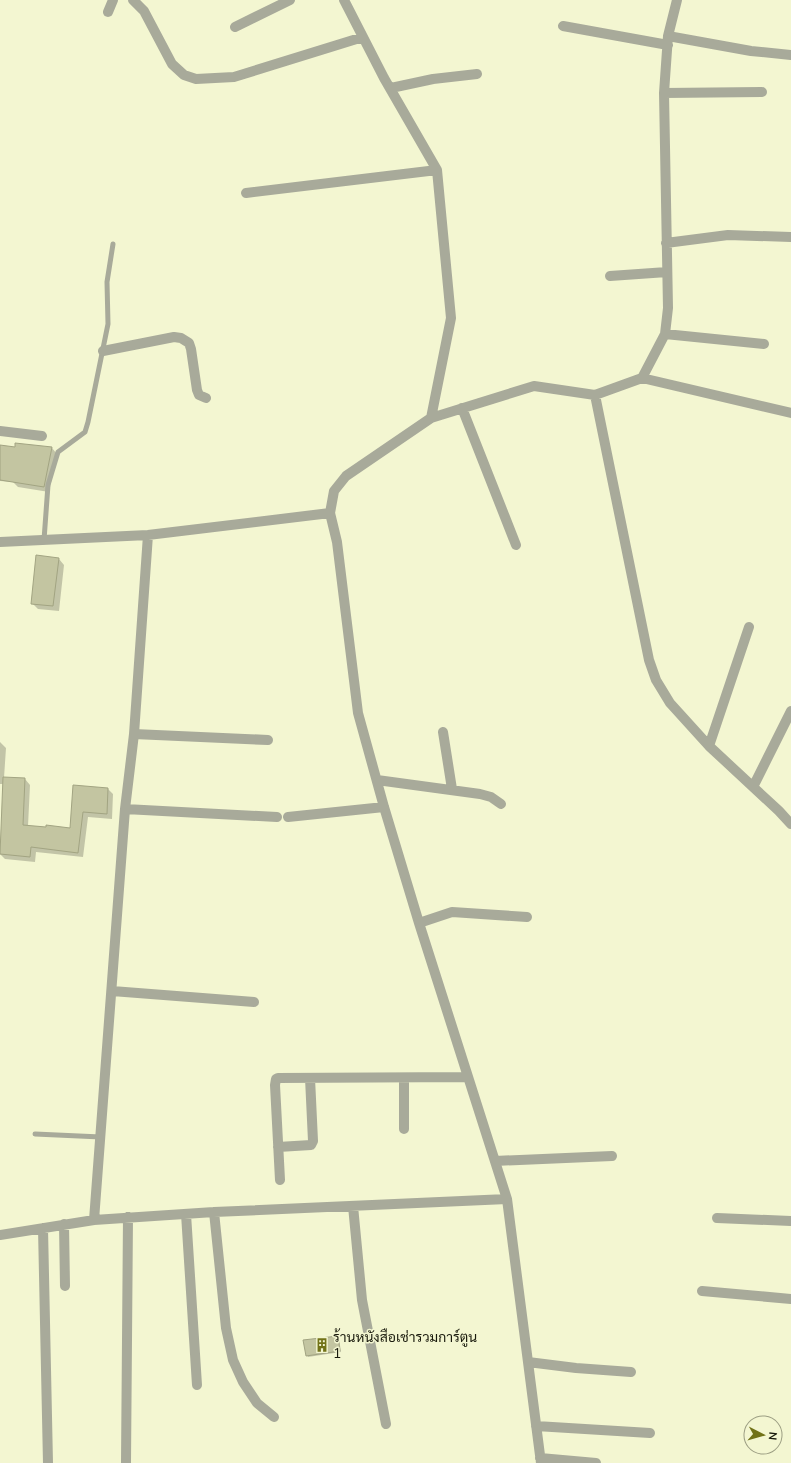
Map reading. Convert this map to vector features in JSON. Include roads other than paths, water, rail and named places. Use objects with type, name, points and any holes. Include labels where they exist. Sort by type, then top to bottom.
[{"type":"street","points":[[108,12],[113,0]]},
{"type":"street","points":[[132,0],[144,11],[172,64],[184,75],[196,79],[234,77],[363,37]]},
{"type":"street","points":[[234,27],[290,0]]},
{"type":"street","points":[[344,0],[437,170],[451,318],[431,418]]},
{"type":"street","points":[[642,378],[665,334],[668,308],[664,93],[668,40],[677,0]]},
{"type":"street","points":[[563,26],[791,55]]},
{"type":"street","points":[[391,88],[433,79],[477,74]]},
{"type":"street","points":[[664,93],[762,92]]},
{"type":"street","points":[[246,193],[437,170]]},
{"type":"street","points":[[666,243],[728,235],[791,237]]},
{"type":"street","points":[[610,276],[667,272]]},
{"type":"street","points":[[665,334],[764,344]]},
{"type":"street","points":[[103,351],[174,337],[181,338],[189,342],[197,390],[199,395],[206,398]]},
{"type":"street","points":[[596,1463],[541,1460],[507,1198],[419,923],[384,807],[358,713],[337,542],[330,513],[334,491],[346,476],[431,418],[534,386],[595,395],[642,378],[791,413]]},
{"type":"street","points":[[595,395],[649,660],[656,680],[670,703],[709,746],[780,811],[791,824]]},
{"type":"street","points":[[462,408],[516,545]]},
{"type":"street","points":[[0,431],[42,436]]},
{"type":"street","points":[[0,542],[148,535],[330,513]]},
{"type":"street","points":[[94,1220],[125,810],[134,734],[148,535]]},
{"type":"street","points":[[709,746],[749,627]]},
{"type":"street","points":[[753,787],[791,711]]},
{"type":"street","points":[[443,732],[452,789]]},
{"type":"street","points":[[134,734],[268,740]]},
{"type":"street","points":[[377,780],[452,789],[491,797],[501,804]]},
{"type":"street","points":[[288,817],[384,807]]},
{"type":"street","points":[[125,810],[277,817]]},
{"type":"street","points":[[419,923],[452,912],[526,917]]},
{"type":"street","points":[[112,991],[254,1002]]},
{"type":"street","points":[[280,1180],[275,1085],[278,1078],[468,1077]]},
{"type":"street","points":[[278,1147],[311,1145],[313,1141],[310,1078]]},
{"type":"street","points":[[404,1078],[404,1129]]},
{"type":"street","points":[[495,1161],[612,1156]]},
{"type":"street","points":[[0,1235],[94,1220],[214,1212],[507,1198]]},
{"type":"street","points":[[353,1206],[362,1300],[386,1424]]},
{"type":"street","points":[[214,1212],[226,1328],[233,1360],[243,1382],[257,1403],[274,1417]]},
{"type":"street","points":[[186,1214],[197,1385]]},
{"type":"street","points":[[126,1463],[128,1218]]},
{"type":"street","points":[[717,1218],[791,1220]]},
{"type":"street","points":[[64,1224],[65,1286]]},
{"type":"street","points":[[43,1228],[48,1463]]},
{"type":"street","points":[[702,1292],[791,1299]]},
{"type":"street","points":[[528,1362],[576,1368],[631,1372]]},
{"type":"street","points":[[536,1426],[650,1433]]},
{"type":"lane","points":[[44,540],[48,485],[58,452],[85,432],[88,422],[108,324],[107,282],[113,244]]},
{"type":"lane","points":[[35,1134],[101,1137]]},
{"type":"place","name":"ร้านหนังสือเช่ารวมการ์ตูน 1","points":[[322,1345]]}]
